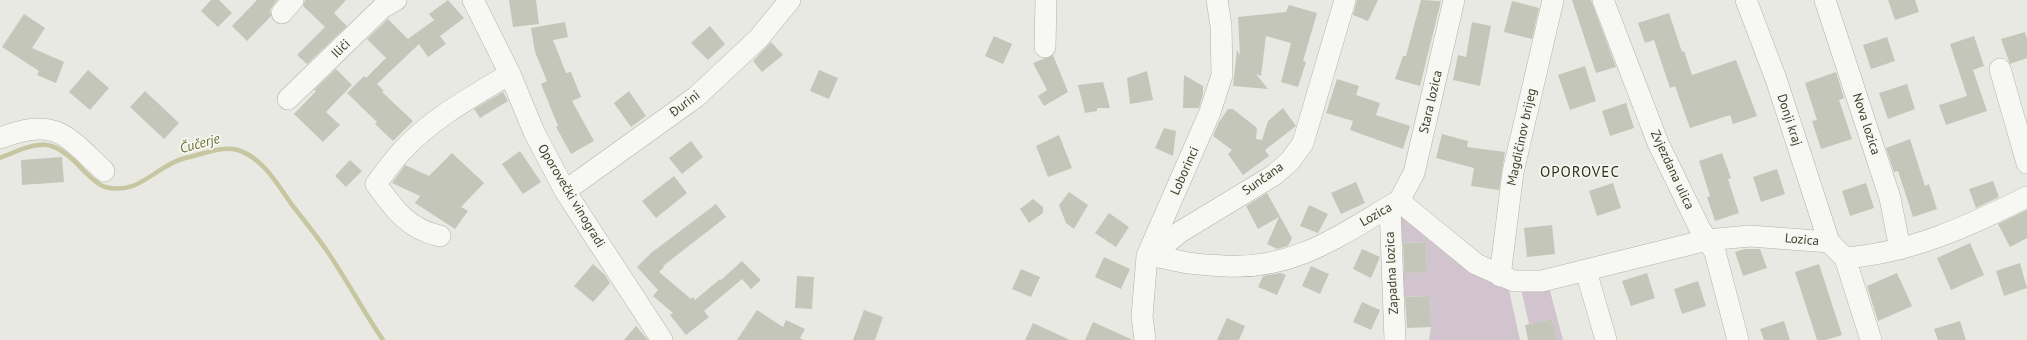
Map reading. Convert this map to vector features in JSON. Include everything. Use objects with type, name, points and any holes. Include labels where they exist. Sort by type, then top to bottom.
[{"type":"street","name":"Ilići","points":[[288,99],[382,8],[396,0]]},
{"type":"street","name":"Oporovečki vinogradi","points":[[473,0],[510,74],[534,132],[565,191],[662,340]]},
{"type":"street","name":"Đurini","points":[[565,191],[696,97],[758,39],[790,0]]},
{"type":"street","points":[[1045,47],[1046,0]]},
{"type":"street","name":"Loborinci","points":[[1145,340],[1142,316],[1153,256],[1210,112],[1222,75],[1221,26],[1217,0]]},
{"type":"street","name":"Sunčana","points":[[1153,256],[1180,232],[1274,175],[1290,161],[1302,143],[1346,0]]},
{"type":"street","name":"Stara lozica","points":[[1394,204],[1414,174],[1454,0]]},
{"type":"street","name":"Magdičinov brijeg","points":[[1500,276],[1513,172],[1553,0]]},
{"type":"street","name":"Zvjezdana ulica","points":[[1603,0],[1658,143],[1707,240],[1715,252],[1738,340]]},
{"type":"street","name":"Donji kraj","points":[[1746,0],[1776,79],[1829,242]]},
{"type":"street","name":"Nova lozica","points":[[1825,0],[1890,198],[1900,249]]},
{"type":"street","points":[[2000,69],[2027,163]]},
{"type":"street","points":[[440,236],[425,233],[408,222],[392,207],[376,184],[400,152],[417,136],[456,106],[510,74]]},
{"type":"street","points":[[0,138],[37,128],[55,130],[68,136],[104,171]]},
{"type":"street","points":[[1871,340],[1845,258],[1870,256],[1900,249],[1973,224],[2027,197]]},
{"type":"street","name":"Lozica","points":[[1153,256],[1189,263],[1227,266],[1257,264],[1294,258],[1323,246],[1394,204],[1476,264],[1514,281],[1542,281],[1707,240],[1750,236],[1829,242],[1845,258]]},
{"type":"street","name":"Zapadna lozica","points":[[1394,204],[1395,340]]},
{"type":"street","points":[[1586,271],[1606,340]]},
{"type":"shaded area","points":[[1395,215],[1402,215],[1453,255],[1500,287],[1509,290],[1520,340],[1429,340],[1431,327],[1430,296],[1398,297],[1397,273],[1427,272],[1426,242],[1396,243]]},
{"type":"shaded area","points":[[1549,287],[1563,340],[1557,340],[1552,319],[1529,324],[1521,289]]},
{"type":"building","points":[[211,0],[219,0],[232,13],[218,27],[201,11]]},
{"type":"building","points":[[257,0],[277,0],[270,10],[271,16],[247,41],[232,26]]},
{"type":"building","points":[[305,0],[346,0],[334,13],[347,26],[307,64],[297,55],[325,27],[303,6]]},
{"type":"building","points":[[448,0],[464,18],[440,36],[446,44],[428,57],[419,44],[377,84],[384,91],[382,92],[413,121],[393,141],[375,124],[377,122],[347,93],[364,76],[366,78],[386,58],[367,39],[388,19],[408,39],[434,20],[429,14]]},
{"type":"building","points":[[509,0],[536,0],[539,24],[513,27]]},
{"type":"building","points":[[1357,0],[1378,0],[1368,21],[1353,15]]},
{"type":"building","points":[[1421,0],[1441,1],[1420,86],[1395,79],[1403,56],[1406,56]]},
{"type":"building","points":[[1572,0],[1591,0],[1616,67],[1596,73]]},
{"type":"building","points":[[1888,0],[1915,0],[1919,12],[1895,20]]},
{"type":"building","points":[[1512,1],[1539,8],[1532,39],[1504,32]]},
{"type":"building","points":[[1289,5],[1317,13],[1303,61],[1306,62],[1298,87],[1281,82],[1291,43],[1266,36],[1261,76],[1256,74],[1268,89],[1233,86],[1237,50],[1240,55],[1238,17],[1286,12]]},
{"type":"building","points":[[1669,13],[1682,52],[1684,51],[1692,75],[1736,60],[1757,116],[1733,124],[1730,115],[1690,128],[1675,86],[1670,88],[1654,40],[1645,43],[1638,23]]},
{"type":"building","points":[[24,14],[45,28],[32,48],[64,62],[56,83],[37,75],[39,71],[2,47]]},
{"type":"building","points":[[565,22],[568,37],[553,40],[566,73],[571,72],[581,97],[572,101],[594,141],[571,154],[556,127],[558,126],[541,84],[547,81],[535,52],[531,28]]},
{"type":"building","points":[[1472,22],[1491,26],[1480,86],[1453,80],[1458,55],[1466,57]]},
{"type":"building","points":[[710,26],[725,44],[708,60],[691,43]]},
{"type":"building","points":[[2025,32],[2027,39],[2027,58],[2010,64],[2001,39]]},
{"type":"building","points":[[994,36],[1012,44],[1003,64],[985,56]]},
{"type":"building","points":[[1974,36],[1984,66],[1973,70],[1987,111],[1946,125],[1939,105],[1967,96],[1950,44]]},
{"type":"building","points":[[1887,37],[1895,61],[1871,69],[1863,45]]},
{"type":"building","points":[[771,42],[783,55],[762,72],[753,61]]},
{"type":"building","points":[[1053,55],[1068,92],[1044,106],[1038,96],[1047,90],[1033,63]]},
{"type":"building","points":[[1585,66],[1596,101],[1570,110],[1558,75]]},
{"type":"building","points":[[336,69],[352,85],[326,112],[340,125],[323,142],[294,114],[316,91],[314,90]]},
{"type":"building","points":[[88,70],[109,88],[90,110],[69,92]]},
{"type":"building","points":[[819,70],[838,78],[829,99],[810,91]]},
{"type":"building","points":[[1147,71],[1153,100],[1130,104],[1127,78]]},
{"type":"building","points":[[1836,72],[1844,98],[1839,100],[1852,139],[1821,149],[1812,121],[1817,120],[1805,83]]},
{"type":"building","points":[[1184,75],[1203,86],[1203,94],[1199,108],[1183,108]]},
{"type":"building","points":[[1337,79],[1359,86],[1356,95],[1380,103],[1376,115],[1410,126],[1403,149],[1350,130],[1353,121],[1326,113]]},
{"type":"building","points":[[1103,82],[1110,108],[1097,108],[1097,111],[1085,113],[1078,85]]},
{"type":"building","points":[[1907,84],[1915,109],[1888,119],[1879,93]]},
{"type":"building","points":[[145,91],[179,123],[164,139],[130,107]]},
{"type":"building","points":[[629,91],[646,116],[631,127],[614,103]]},
{"type":"building","points":[[503,92],[508,101],[480,118],[474,109]]},
{"type":"building","points":[[1626,103],[1634,128],[1610,136],[1602,111]]},
{"type":"building","points":[[1283,108],[1296,126],[1265,150],[1269,156],[1243,175],[1228,154],[1232,150],[1213,136],[1219,122],[1228,109],[1233,109],[1257,128],[1256,139],[1262,140],[1268,121]]},
{"type":"building","points":[[1164,128],[1176,131],[1173,156],[1155,148]]},
{"type":"building","points":[[1442,134],[1468,141],[1467,147],[1505,152],[1499,190],[1471,186],[1474,168],[1436,158]]},
{"type":"building","points":[[1059,135],[1072,168],[1048,177],[1036,146]]},
{"type":"building","points":[[1910,139],[1925,186],[1929,184],[1937,209],[1913,217],[1898,171],[1894,172],[1886,148]]},
{"type":"building","points":[[691,141],[703,157],[682,174],[669,158]]},
{"type":"building","points":[[520,151],[541,182],[523,194],[502,164]]},
{"type":"building","points":[[452,153],[484,183],[461,207],[468,211],[455,229],[415,203],[420,196],[392,183],[405,165],[429,176]]},
{"type":"building","points":[[1722,153],[1731,178],[1728,179],[1739,213],[1715,221],[1707,197],[1710,196],[1699,161]]},
{"type":"building","points":[[62,157],[64,182],[22,185],[21,160]]},
{"type":"building","points":[[350,160],[362,171],[346,187],[335,176]]},
{"type":"building","points":[[1777,169],[1785,194],[1761,202],[1753,177]]},
{"type":"building","points":[[674,176],[687,193],[656,218],[642,201]]},
{"type":"building","points":[[1993,181],[1999,197],[1976,208],[1969,189]]},
{"type":"building","points":[[1356,182],[1365,203],[1341,214],[1331,193]]},
{"type":"building","points":[[1613,183],[1621,208],[1597,216],[1589,191]]},
{"type":"building","points":[[1866,183],[1874,208],[1850,216],[1842,191]]},
{"type":"building","points":[[1069,192],[1088,205],[1074,229],[1066,223],[1059,205]]},
{"type":"building","points":[[1267,193],[1292,238],[1288,246],[1277,249],[1267,244],[1279,217],[1258,229],[1246,206]]},
{"type":"building","points":[[1033,199],[1043,207],[1043,213],[1029,223],[1020,209]]},
{"type":"building","points":[[716,204],[726,217],[663,266],[664,267],[659,272],[691,299],[693,297],[695,300],[720,279],[721,280],[742,261],[761,280],[751,289],[742,279],[704,311],[709,317],[686,335],[670,315],[673,313],[653,296],[658,290],[637,267],[651,253]]},
{"type":"building","points":[[1309,205],[1328,214],[1318,233],[1300,226]]},
{"type":"building","points":[[2027,210],[2027,238],[2010,247],[1998,224]]},
{"type":"building","points":[[1109,213],[1129,227],[1116,247],[1095,233]]},
{"type":"building","points":[[1552,225],[1555,254],[1527,257],[1524,228]]},
{"type":"building","points":[[1426,242],[1427,272],[1404,273],[1403,243]]},
{"type":"building","points":[[1970,243],[1984,275],[1951,290],[1937,258]]},
{"type":"building","points":[[1362,249],[1380,257],[1371,278],[1353,269]]},
{"type":"building","points":[[1744,249],[1760,249],[1767,268],[1743,276],[1735,252]]},
{"type":"building","points":[[1104,257],[1130,269],[1121,289],[1095,277]]},
{"type":"building","points":[[2020,263],[2027,288],[2004,296],[1996,271]]},
{"type":"building","points":[[593,264],[605,275],[610,283],[593,302],[574,286]]},
{"type":"building","points":[[1819,264],[1842,335],[1826,340],[1817,340],[1795,272]]},
{"type":"building","points":[[1311,266],[1329,274],[1320,294],[1302,286]]},
{"type":"building","points":[[1021,269],[1040,277],[1031,297],[1012,289]]},
{"type":"building","points":[[1281,273],[1286,275],[1277,295],[1258,287],[1263,276]]},
{"type":"building","points":[[1647,273],[1655,298],[1631,306],[1622,281]]},
{"type":"building","points":[[1897,273],[1912,306],[1878,321],[1867,286]]},
{"type":"building","points":[[797,276],[814,277],[812,309],[795,308]]},
{"type":"building","points":[[1698,281],[1706,306],[1682,314],[1674,289]]},
{"type":"building","points":[[1430,296],[1431,327],[1407,328],[1405,297]]},
{"type":"building","points":[[1362,302],[1380,310],[1371,330],[1353,322]]},
{"type":"building","points":[[757,310],[783,327],[786,320],[805,329],[800,338],[803,340],[737,340]]},
{"type":"building","points":[[864,310],[883,317],[875,340],[853,340]]},
{"type":"building","points":[[1227,318],[1245,326],[1239,340],[1217,340]]},
{"type":"building","points":[[1552,319],[1557,340],[1528,340],[1525,325]]},
{"type":"building","points":[[1784,321],[1790,340],[1764,340],[1760,329]]},
{"type":"building","points":[[1960,321],[1966,340],[1938,340],[1934,329]]},
{"type":"building","points":[[1093,322],[1133,340],[1085,340]]},
{"type":"building","points":[[1033,323],[1070,340],[1025,340]]},
{"type":"building","points":[[636,326],[648,340],[624,340]]},
{"type":"waterway","name":"Čučerje","points":[[0,158],[34,145],[52,146],[71,158],[99,184],[105,187],[117,189],[138,184],[165,167],[185,158],[226,149],[238,150],[247,154],[255,159],[269,173],[319,239],[383,340]]},
{"type":"district","name":"OPOROVEC","points":[[1580,173]]}]
